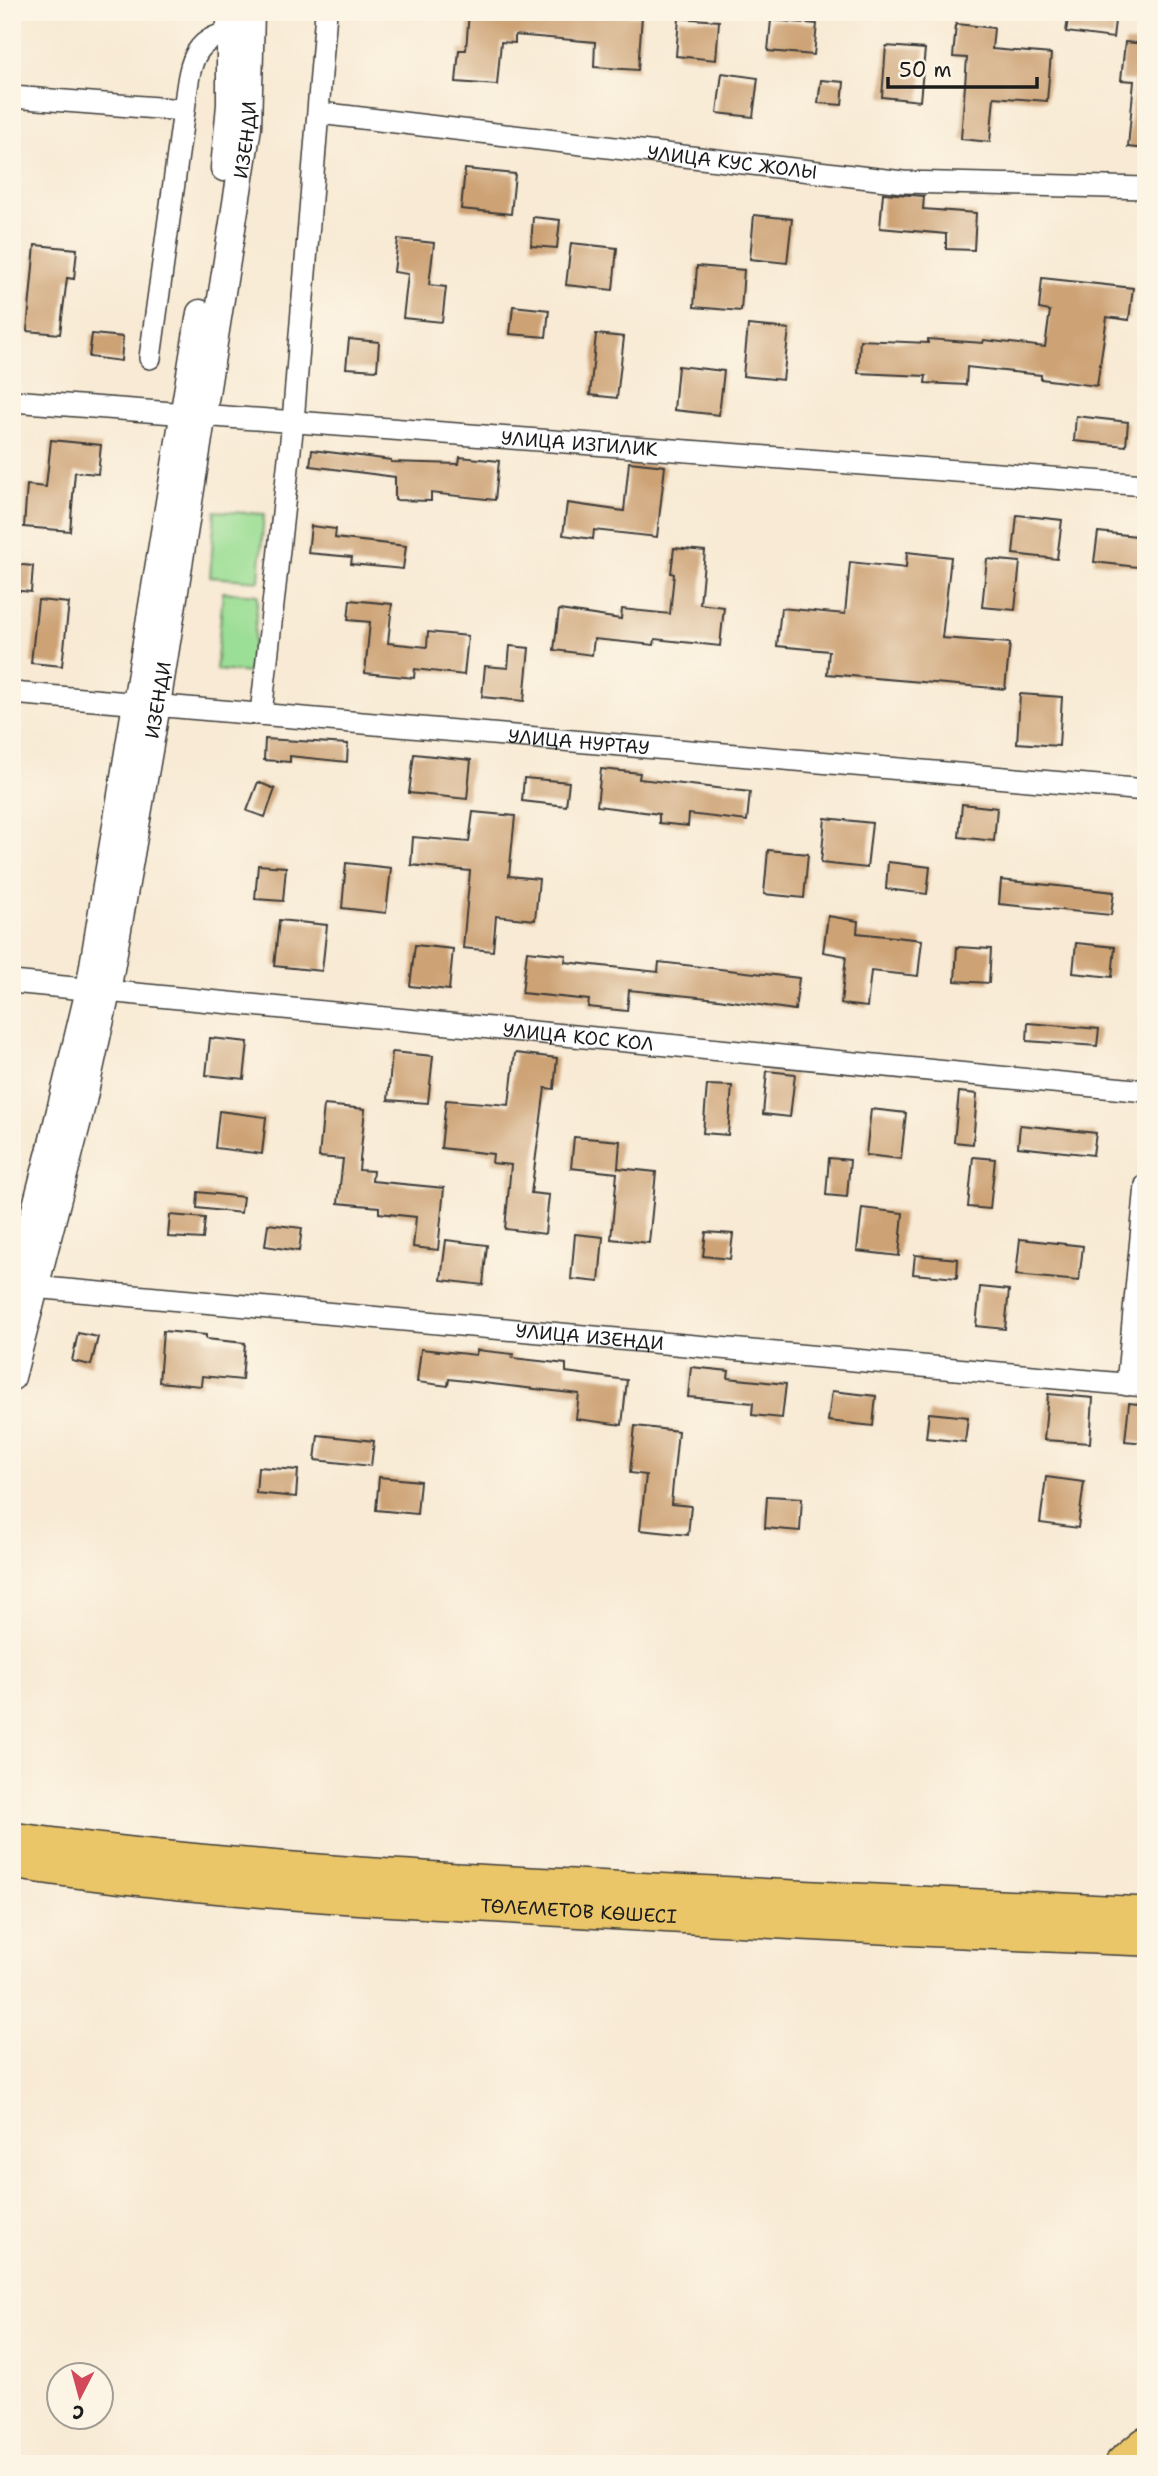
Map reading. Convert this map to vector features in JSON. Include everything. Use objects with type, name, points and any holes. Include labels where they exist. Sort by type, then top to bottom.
[{"type":"highway","points":[[1123,2464],[1146,2445]]},
{"type":"main road","name":"ТӨЛЕМЕТОВ КӨШЕСІ","points":[[12,1839],[101,1851],[275,1868],[499,1883],[1146,1914]]},
{"type":"main road","name":"ТӨЛЕМЕТОВ КӨШЕСІ","points":[[12,1862],[97,1876],[271,1893],[912,1930],[1146,1939]]},
{"type":"street","points":[[261,714],[293,422],[326,12]]},
{"type":"street","points":[[150,358],[190,64],[197,50],[209,39],[241,22]]},
{"type":"street","name":"ИЗЕНДИ","points":[[12,1377],[21,1291],[83,1101],[98,991],[193,414],[248,127],[241,22]]},
{"type":"street","points":[[12,97],[184,110]]},
{"type":"street","name":"УЛИЦА КУС ЖОЛЫ","points":[[319,113],[903,182],[1146,188]]},
{"type":"street","name":"УЛИЦА ИЗГИЛИК","points":[[12,401],[1146,485]]},
{"type":"street","name":"УЛИЦА НУРТАУ","points":[[12,693],[1146,790]]},
{"type":"street","name":"УЛИЦА КОС КОЛ","points":[[12,982],[1146,1091]]},
{"type":"street","points":[[1136,1386],[1146,1185]]},
{"type":"street","name":"УЛИЦА ИЗЕНДИ","points":[[21,1291],[1136,1386]]},
{"type":"green space","points":[[215,511],[264,514],[259,581],[210,577]]},
{"type":"green space","points":[[223,592],[258,595],[251,673],[216,670]]},
{"type":"building","points":[[469,12],[575,12],[642,16],[638,70],[594,67],[595,42],[515,35],[515,43],[501,42],[497,85],[456,82],[459,50],[466,50]]},
{"type":"building","points":[[1069,12],[1116,12],[1113,38],[1066,32]]},
{"type":"building","points":[[679,18],[719,21],[716,60],[676,56]]},
{"type":"building","points":[[771,20],[817,24],[814,55],[768,51]]},
{"type":"building","points":[[956,24],[994,28],[992,49],[1051,54],[1047,101],[994,97],[990,142],[961,139],[967,58],[953,57]]},
{"type":"building","points":[[1125,42],[1146,44],[1146,149],[1128,147],[1134,81],[1121,80]]},
{"type":"building","points":[[886,46],[925,49],[920,101],[882,97]]},
{"type":"building","points":[[722,73],[758,78],[753,117],[717,113]]},
{"type":"building","points":[[821,80],[844,82],[842,105],[818,103]]},
{"type":"building","points":[[465,169],[515,174],[511,214],[461,209]]},
{"type":"building","points":[[883,193],[924,196],[923,209],[976,213],[974,250],[946,249],[946,234],[880,228]]},
{"type":"building","points":[[754,215],[792,219],[787,263],[750,259]]},
{"type":"building","points":[[533,217],[560,220],[557,248],[531,246]]},
{"type":"building","points":[[398,239],[434,243],[429,285],[446,287],[442,322],[403,318],[408,274],[394,272]]},
{"type":"building","points":[[571,243],[617,248],[613,290],[566,285]]},
{"type":"building","points":[[35,245],[77,249],[74,279],[67,278],[60,334],[27,331]]},
{"type":"building","points":[[697,266],[744,270],[741,311],[694,307]]},
{"type":"building","points":[[1042,278],[1133,288],[1129,320],[1107,317],[1097,386],[1041,379],[1041,375],[967,367],[966,385],[925,383],[926,376],[858,373],[860,340],[928,343],[928,339],[983,343],[984,340],[1045,347],[1050,311],[1039,309]]},
{"type":"building","points":[[513,306],[549,310],[546,337],[510,334]]},
{"type":"building","points":[[748,325],[789,329],[783,380],[743,376]]},
{"type":"building","points":[[92,334],[123,337],[121,361],[89,357]]},
{"type":"building","points":[[596,334],[624,337],[617,398],[590,395]]},
{"type":"building","points":[[349,339],[379,342],[377,370],[346,368]]},
{"type":"building","points":[[678,366],[724,371],[719,415],[674,410]]},
{"type":"building","points":[[1076,416],[1128,422],[1126,446],[1074,441]]},
{"type":"building","points":[[51,440],[101,445],[98,474],[75,472],[70,531],[24,527],[27,485],[46,487]]},
{"type":"building","points":[[312,450],[391,462],[459,464],[460,457],[499,461],[495,500],[431,493],[431,501],[395,500],[395,477],[310,466]]},
{"type":"building","points":[[629,462],[665,466],[657,537],[594,530],[593,539],[563,535],[567,503],[624,511]]},
{"type":"building","points":[[1017,515],[1062,520],[1057,559],[1013,554]]},
{"type":"building","points":[[311,526],[336,529],[335,538],[406,546],[403,569],[351,564],[352,557],[308,553]]},
{"type":"building","points":[[1098,532],[1146,537],[1146,568],[1094,562]]},
{"type":"building","points":[[674,548],[705,551],[700,604],[724,607],[720,646],[655,639],[654,645],[594,639],[592,655],[554,650],[559,610],[621,619],[622,609],[670,614]]},
{"type":"building","points":[[907,552],[951,557],[942,638],[1010,643],[1005,689],[827,674],[829,651],[777,646],[781,608],[845,614],[850,562],[906,568]]},
{"type":"building","points":[[987,559],[1020,562],[1015,610],[982,607]]},
{"type":"building","points":[[12,564],[33,566],[31,592],[12,590]]},
{"type":"building","points":[[38,600],[69,603],[62,666],[31,663]]},
{"type":"building","points":[[350,600],[392,604],[388,643],[427,647],[428,632],[468,636],[464,675],[415,669],[414,678],[365,673],[370,622],[348,620]]},
{"type":"building","points":[[510,646],[529,648],[524,701],[482,697],[485,666],[508,668]]},
{"type":"building","points":[[1020,694],[1062,697],[1059,746],[1017,743]]},
{"type":"building","points":[[265,739],[348,744],[347,762],[290,756],[290,762],[264,760]]},
{"type":"building","points":[[414,754],[471,760],[467,799],[409,793]]},
{"type":"building","points":[[601,769],[640,773],[639,779],[750,792],[747,821],[689,814],[688,826],[659,823],[659,814],[597,806]]},
{"type":"building","points":[[524,778],[569,782],[566,806],[522,801]]},
{"type":"building","points":[[258,782],[275,789],[265,817],[247,811]]},
{"type":"building","points":[[962,804],[997,808],[994,841],[959,837]]},
{"type":"building","points":[[473,812],[515,816],[509,876],[539,879],[535,920],[496,916],[493,951],[463,948],[470,871],[411,865],[413,837],[469,842]]},
{"type":"building","points":[[825,818],[872,823],[867,868],[821,863]]},
{"type":"building","points":[[768,850],[808,854],[804,898],[764,894]]},
{"type":"building","points":[[888,862],[930,867],[927,894],[886,889]]},
{"type":"building","points":[[346,863],[391,868],[386,913],[342,908]]},
{"type":"building","points":[[258,865],[286,867],[283,901],[255,899]]},
{"type":"building","points":[[1001,880],[1114,892],[1111,915],[999,904]]},
{"type":"building","points":[[828,916],[858,921],[857,933],[922,940],[918,976],[871,971],[867,1007],[841,1004],[846,956],[823,952]]},
{"type":"building","points":[[279,920],[327,925],[322,971],[274,966]]},
{"type":"building","points":[[1076,943],[1115,947],[1112,977],[1073,973]]},
{"type":"building","points":[[415,945],[453,949],[449,990],[410,986]]},
{"type":"building","points":[[957,947],[991,949],[989,983],[955,981]]},
{"type":"building","points":[[527,951],[566,955],[565,962],[658,972],[659,962],[799,978],[795,1010],[629,990],[627,1011],[588,1007],[589,1000],[522,993]]},
{"type":"building","points":[[1028,1023],[1099,1029],[1097,1046],[1027,1041]]},
{"type":"building","points":[[210,1038],[248,1042],[244,1079],[206,1075]]},
{"type":"building","points":[[392,1052],[433,1056],[428,1103],[388,1100]]},
{"type":"building","points":[[515,1053],[557,1058],[554,1089],[545,1088],[531,1193],[549,1195],[545,1234],[505,1229],[511,1165],[492,1163],[493,1154],[441,1148],[446,1100],[509,1105]]},
{"type":"building","points":[[767,1071],[795,1074],[790,1117],[763,1114]]},
{"type":"building","points":[[707,1085],[732,1086],[728,1135],[703,1133]]},
{"type":"building","points":[[959,1092],[977,1094],[973,1144],[954,1142]]},
{"type":"building","points":[[324,1105],[365,1109],[359,1170],[373,1171],[372,1181],[444,1188],[438,1250],[413,1247],[416,1217],[379,1213],[379,1207],[338,1203],[343,1159],[319,1157]]},
{"type":"building","points":[[871,1109],[906,1113],[901,1159],[866,1155]]},
{"type":"building","points":[[219,1111],[266,1117],[262,1154],[215,1148]]},
{"type":"building","points":[[1020,1125],[1096,1133],[1093,1155],[1018,1147]]},
{"type":"building","points":[[574,1137],[620,1141],[618,1168],[656,1172],[649,1243],[611,1239],[617,1173],[571,1168]]},
{"type":"building","points":[[973,1157],[995,1159],[990,1209],[968,1207]]},
{"type":"building","points":[[829,1158],[850,1160],[847,1197],[826,1195]]},
{"type":"building","points":[[198,1192],[243,1197],[241,1213],[197,1208]]},
{"type":"building","points":[[862,1208],[903,1213],[899,1256],[857,1251]]},
{"type":"building","points":[[170,1215],[205,1218],[203,1239],[168,1237]]},
{"type":"building","points":[[268,1224],[302,1228],[299,1251],[265,1246]]},
{"type":"building","points":[[706,1232],[733,1234],[730,1259],[703,1256]]},
{"type":"building","points":[[575,1234],[603,1237],[599,1282],[571,1279]]},
{"type":"building","points":[[1020,1239],[1083,1246],[1079,1281],[1016,1275]]},
{"type":"building","points":[[446,1240],[487,1245],[483,1285],[441,1280]]},
{"type":"building","points":[[915,1255],[958,1259],[957,1278],[913,1274]]},
{"type":"building","points":[[980,1287],[1009,1290],[1005,1329],[976,1326]]},
{"type":"building","points":[[163,1331],[206,1335],[206,1339],[245,1343],[242,1380],[202,1376],[201,1386],[159,1382]]},
{"type":"building","points":[[78,1333],[98,1337],[91,1365],[72,1361]]},
{"type":"building","points":[[421,1349],[476,1355],[477,1350],[513,1354],[512,1358],[566,1364],[566,1372],[627,1380],[622,1425],[576,1419],[579,1394],[449,1379],[448,1386],[417,1382]]},
{"type":"building","points":[[691,1367],[729,1371],[728,1378],[786,1384],[782,1418],[752,1415],[753,1403],[688,1397]]},
{"type":"building","points":[[832,1391],[876,1396],[873,1426],[828,1421]]},
{"type":"building","points":[[1048,1394],[1093,1398],[1090,1443],[1044,1440]]},
{"type":"building","points":[[1129,1403],[1146,1405],[1146,1443],[1125,1441]]},
{"type":"building","points":[[929,1413],[968,1417],[965,1442],[926,1438]]},
{"type":"building","points":[[635,1426],[678,1431],[671,1504],[691,1506],[688,1535],[640,1530],[646,1475],[630,1473]]},
{"type":"building","points":[[318,1435],[374,1441],[371,1466],[315,1460]]},
{"type":"building","points":[[258,1467],[298,1470],[296,1497],[256,1493]]},
{"type":"building","points":[[379,1477],[420,1481],[417,1514],[376,1510]]},
{"type":"building","points":[[1046,1477],[1084,1482],[1078,1528],[1040,1523]]},
{"type":"building","points":[[767,1496],[802,1498],[800,1531],[765,1528]]}]
